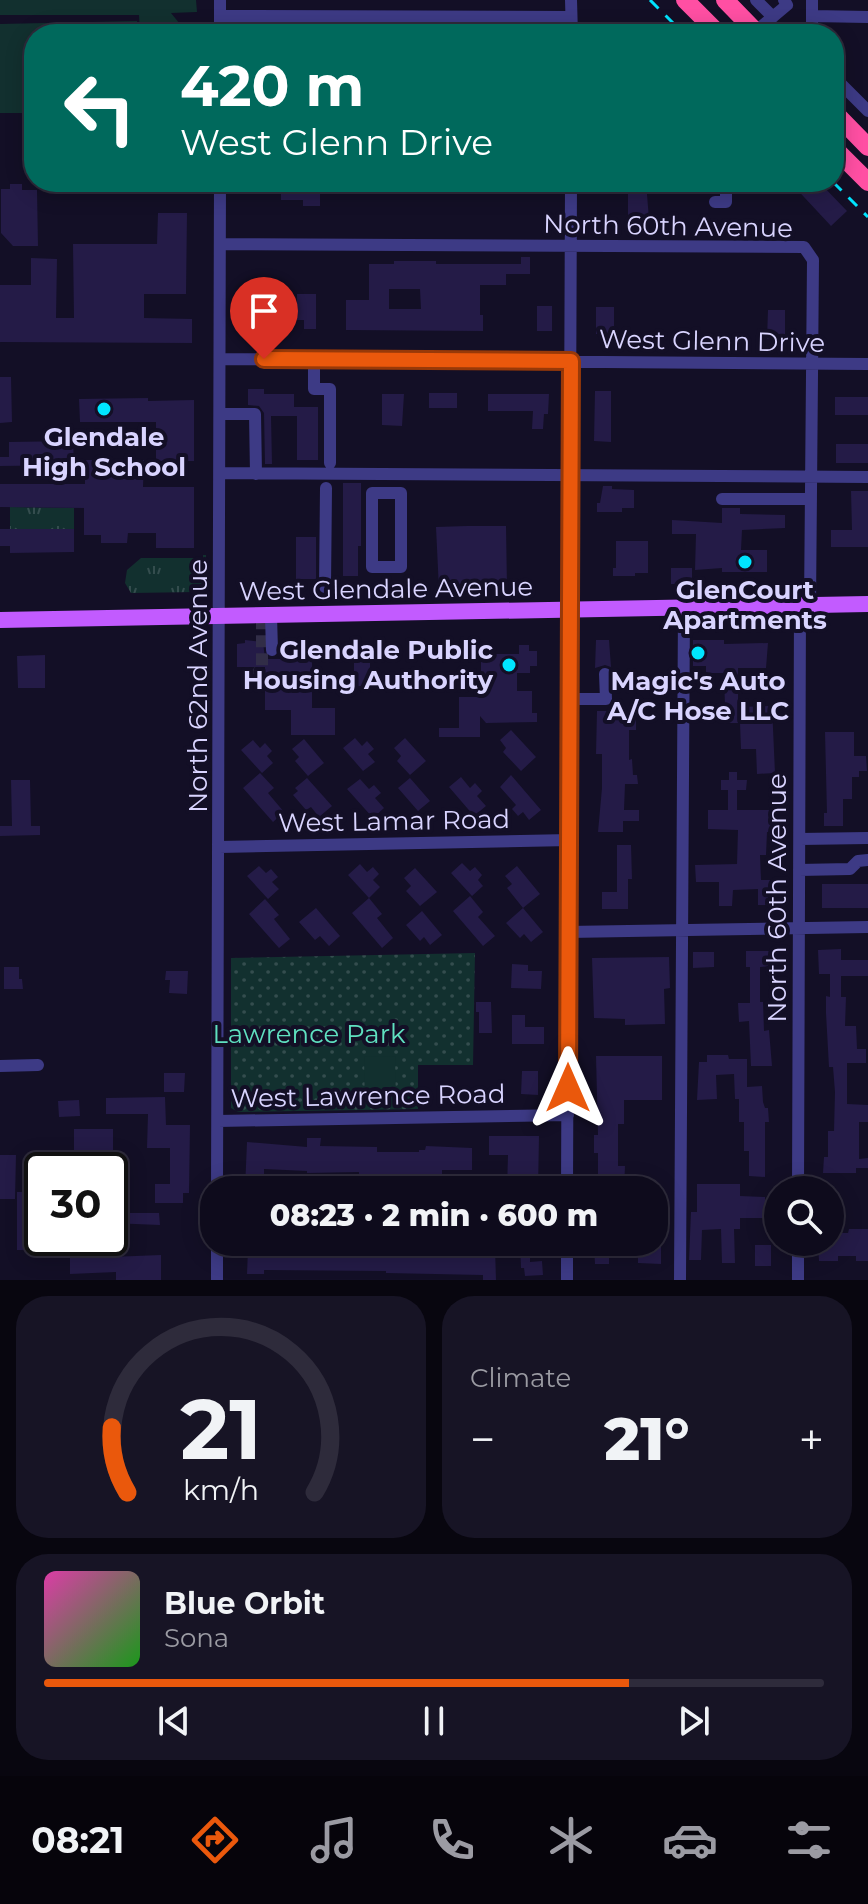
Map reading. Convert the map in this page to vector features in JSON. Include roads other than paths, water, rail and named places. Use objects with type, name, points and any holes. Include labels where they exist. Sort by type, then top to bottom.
[{"type":"highway","points":[[685,0],[709,24]]},
{"type":"highway","points":[[729,1],[749,24]]},
{"type":"highway","points":[[844,122],[868,147]]},
{"type":"highway","points":[[844,158],[868,182]]},
{"type":"main road","name":"West Glendale Avenue","points":[[0,620],[868,604]]},
{"type":"street","points":[[220,0],[220,24]]},
{"type":"street","points":[[571,0],[571,24]]},
{"type":"street","points":[[766,24],[787,5],[784,0]]},
{"type":"street","points":[[812,0],[812,24]]},
{"type":"street","points":[[759,1],[773,17]]},
{"type":"street","points":[[220,16],[571,17]]},
{"type":"street","points":[[812,16],[868,17]]},
{"type":"street","points":[[844,87],[868,111]]},
{"type":"street","name":"North 62nd Avenue","points":[[217,1176],[220,192]]},
{"type":"street","points":[[567,1176],[571,192]]},
{"type":"street","points":[[715,202],[726,202],[726,192]]},
{"type":"street","name":"North 60th Avenue","points":[[220,244],[804,247],[813,260],[811,499],[805,606],[798,928],[798,1176]]},
{"type":"street","name":"West Glenn Drive","points":[[220,359],[868,364]]},
{"type":"street","points":[[314,360],[314,389],[330,389],[330,463]]},
{"type":"street","points":[[220,414],[255,414],[256,474]]},
{"type":"street","points":[[220,473],[868,477]]},
{"type":"street","points":[[325,587],[326,488]]},
{"type":"street","points":[[372,493],[401,493],[401,567],[372,567],[372,493]]},
{"type":"street","points":[[722,499],[811,499]]},
{"type":"street","points":[[680,1280],[684,608]]},
{"type":"street","points":[[271,616],[272,650]]},
{"type":"street","points":[[571,699],[606,699],[605,674]]},
{"type":"street","points":[[800,839],[868,838]]},
{"type":"street","name":"West Lamar Road","points":[[219,847],[570,840]]},
{"type":"street","points":[[799,870],[850,869],[858,861],[868,860]]},
{"type":"street","points":[[568,932],[868,927]]},
{"type":"street","points":[[0,1066],[38,1065]]},
{"type":"street","name":"West Lawrence Road","points":[[218,1121],[568,1115]]},
{"type":"street","points":[[217,1256],[217,1280]]},
{"type":"street","points":[[567,1256],[567,1280]]},
{"type":"street","points":[[798,1256],[798,1280]]},
{"type":"tunnel","points":[[250,677],[262,667],[262,616]]},
{"type":"railway","points":[[650,0],[674,24]]},
{"type":"railway","points":[[843,192],[868,217]]},
{"type":"place","name":"Glendale High School","points":[[104,409]]},
{"type":"place","name":"GlenCourt Apartments","points":[[745,562]]},
{"type":"place","name":"Magic's Auto A/C Hose LLC","points":[[698,653]]},
{"type":"place","name":"Glendale Public Housing Authority","points":[[509,665]]},
{"type":"park label","name":"Lawrence Park","points":[[309,1034]]}]
